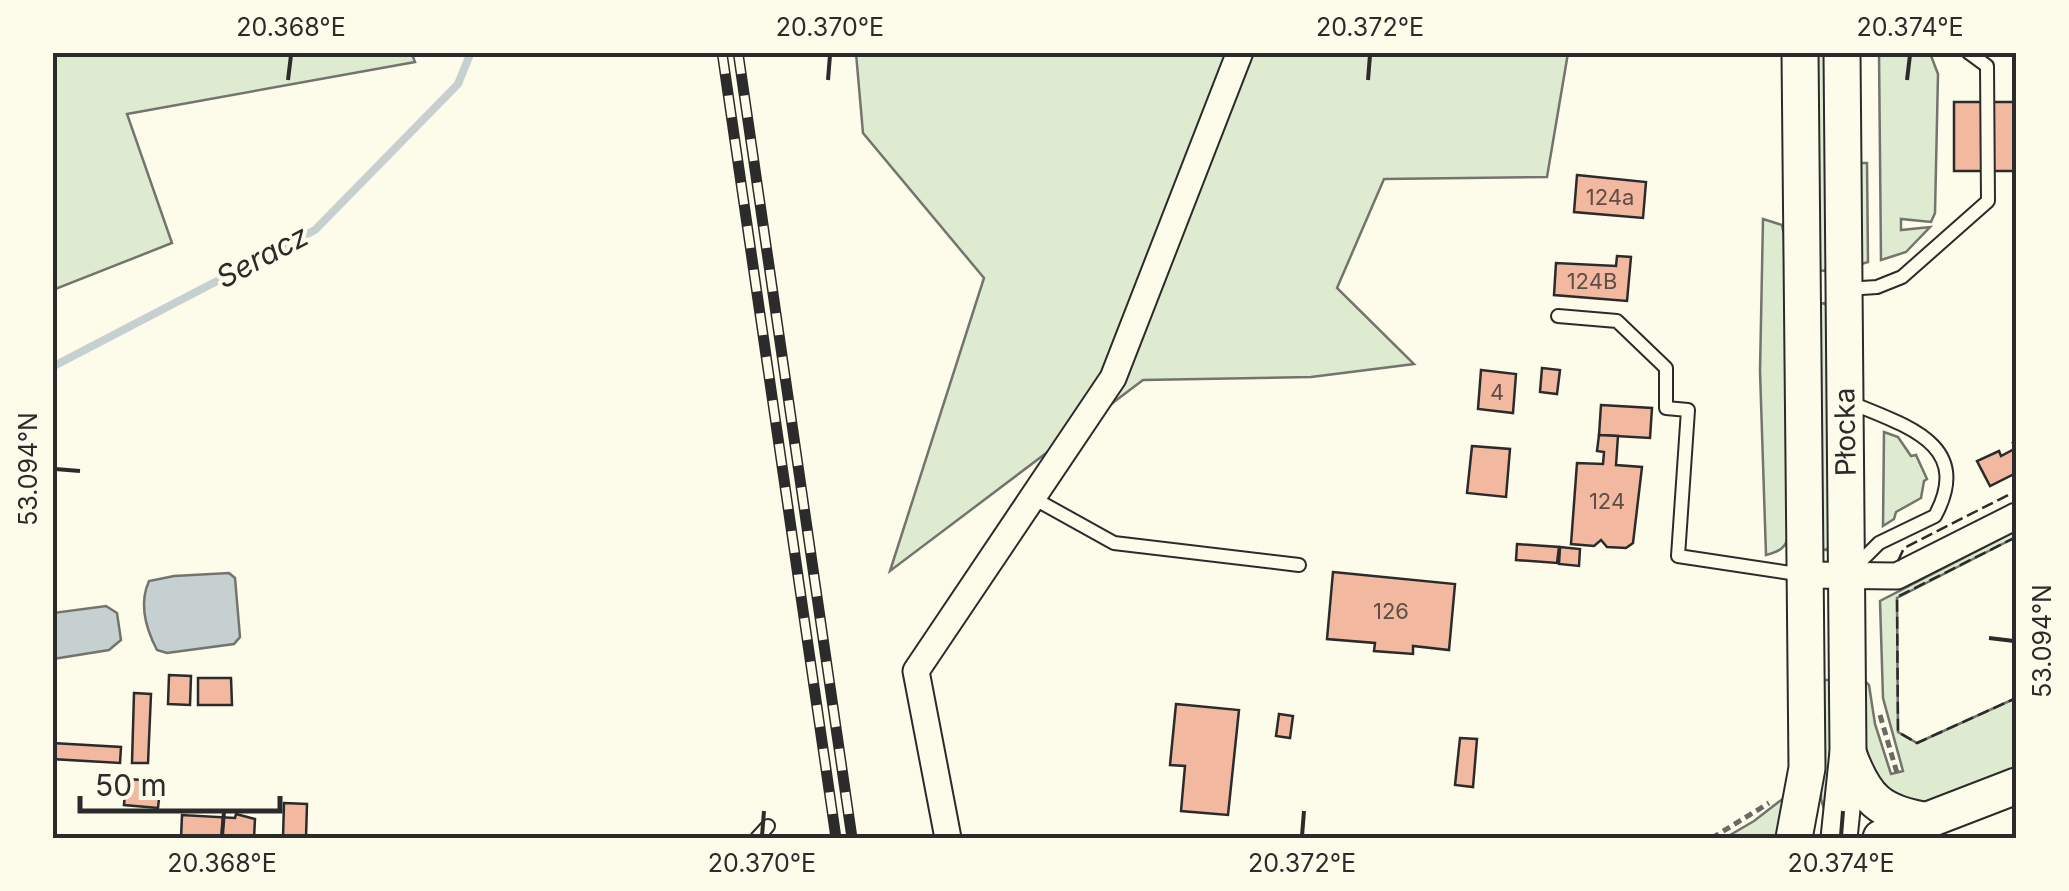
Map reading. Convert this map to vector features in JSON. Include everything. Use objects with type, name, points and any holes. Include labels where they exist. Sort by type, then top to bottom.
[{"type":"street","points":[[948,838],[916,670],[1113,378],[1240,52]]},
{"type":"street","name":"Płocka","points":[[1794,838],[1807,576],[1800,52]]},
{"type":"street","name":"Płocka","points":[[1839,838],[1848,752],[1842,52]]},
{"type":"street","points":[[1802,290],[1844,289]]},
{"type":"street","points":[[1807,576],[1896,576],[2016,516]]},
{"type":"street","name":"Płocka","points":[[1848,752],[1859,782],[1876,804],[1939,830]]},
{"type":"street","name":"Płocka","points":[[1795,781],[1818,838]]},
{"type":"street","points":[[1939,830],[2016,786]]},
{"type":"street","points":[[1881,838],[1939,830],[2016,810]]},
{"type":"lane","points":[[1844,289],[1877,287],[1902,277],[1988,201],[1987,66],[1968,52]]},
{"type":"lane","points":[[1558,316],[1617,321],[1666,368],[1666,408],[1688,410],[1678,556],[1807,576]]},
{"type":"lane","points":[[1845,400],[1907,427],[1934,444],[1947,466],[1948,485],[1935,516],[1879,543],[1846,576]]},
{"type":"lane","points":[[1033,498],[1114,542],[1299,564]]},
{"type":"lane","points":[[758,838],[768,826]]},
{"type":"path","points":[[1878,706],[1897,773]]},
{"type":"path","points":[[1712,838],[1795,781]]},
{"type":"green space","points":[[53,52],[411,52],[415,62],[127,114],[172,243],[53,290]]},
{"type":"green space","points":[[856,53],[1568,53],[1547,177],[1384,179],[1337,288],[1414,364],[1311,377],[1143,380],[890,571],[984,278],[863,133]]},
{"type":"green space","points":[[1813,53],[1826,53],[1828,267],[1824,271],[1819,270]]},
{"type":"green space","points":[[1879,53],[1930,53],[1938,74],[1935,213],[1931,222],[1901,219],[1901,230],[1930,227],[1906,252],[1881,260]]},
{"type":"green space","points":[[1860,163],[1867,163],[1868,262],[1858,265]]},
{"type":"green space","points":[[1763,219],[1782,225],[1784,235],[1788,535],[1781,549],[1766,555],[1760,371]]},
{"type":"green space","points":[[1824,303],[1829,547],[1826,550],[1822,549],[1818,305]]},
{"type":"green space","points":[[1884,432],[1898,437],[1911,456],[1916,455],[1927,479],[1921,498],[1896,512],[1894,519],[1883,526]]},
{"type":"green space","points":[[2016,531],[2016,537],[1897,598],[1898,732],[1917,743],[2016,698],[2016,769],[1917,805],[1878,785],[1860,730],[1864,680],[1869,685],[1875,724],[1891,774],[1903,771],[1883,698],[1880,601]]},
{"type":"green space","points":[[1791,680],[1792,804],[1783,838],[1725,838],[1789,794]]},
{"type":"green space","points":[[1820,680],[1832,680],[1834,798],[1825,812],[1821,799]]},
{"type":"shaded area","points":[[229,573],[235,578],[240,637],[234,644],[167,653],[157,650],[145,616],[144,598],[149,581]]},
{"type":"shaded area","points":[[106,606],[117,613],[121,640],[109,650],[53,659],[53,613]]},
{"type":"building","points":[[1954,102],[2016,102],[2016,171],[1954,171]]},
{"type":"building","points":[[1577,175],[1646,182],[1643,218],[1574,212]]},
{"type":"building","points":[[1617,256],[1631,257],[1627,301],[1554,295],[1556,263],[1616,266]]},
{"type":"building","points":[[1542,368],[1560,370],[1557,394],[1540,392]]},
{"type":"building","points":[[1481,370],[1516,374],[1513,413],[1478,409]]},
{"type":"building","points":[[1601,405],[1652,408],[1650,438],[1599,435]]},
{"type":"building","points":[[1599,435],[1618,436],[1616,465],[1642,467],[1633,543],[1626,548],[1607,547],[1601,540],[1594,546],[1571,544],[1577,463],[1603,464],[1604,452],[1597,451]]},
{"type":"building","points":[[1472,446],[1510,449],[1506,497],[1467,493]]},
{"type":"building","points":[[2016,448],[2016,473],[1990,486],[1977,461]]},
{"type":"building","points":[[1517,544],[1559,547],[1557,563],[1516,560]]},
{"type":"building","points":[[1560,547],[1580,549],[1579,566],[1559,564]]},
{"type":"building","points":[[1333,572],[1455,584],[1449,650],[1413,646],[1413,654],[1374,651],[1375,643],[1327,639]]},
{"type":"building","points":[[169,675],[191,676],[190,705],[168,704]]},
{"type":"building","points":[[198,678],[231,678],[232,705],[198,705]]},
{"type":"building","points":[[134,693],[151,694],[148,763],[132,763]]},
{"type":"building","points":[[1176,704],[1239,710],[1228,815],[1181,811],[1185,766],[1170,765]]},
{"type":"building","points":[[1279,714],[1293,716],[1290,738],[1276,736]]},
{"type":"building","points":[[1460,738],[1477,739],[1473,787],[1455,785]]},
{"type":"building","points":[[52,743],[121,747],[120,763],[52,759]]},
{"type":"building","points":[[126,779],[161,781],[158,808],[124,805]]},
{"type":"building","points":[[284,803],[307,804],[306,838],[283,838]]},
{"type":"building","points":[[236,814],[255,819],[254,838],[181,838],[182,815],[235,818]]},
{"type":"waterway","name":"Seracz","points":[[52,367],[315,230],[458,84],[471,52]]},
{"type":"railway","points":[[722,52],[836,838]]},
{"type":"railway","points":[[738,52],[852,838]]},
{"type":"fence","points":[[1898,561],[1904,548],[2016,491]]},
{"type":"fence","points":[[2016,537],[1897,597],[1898,732],[1917,743],[2016,698]]}]
